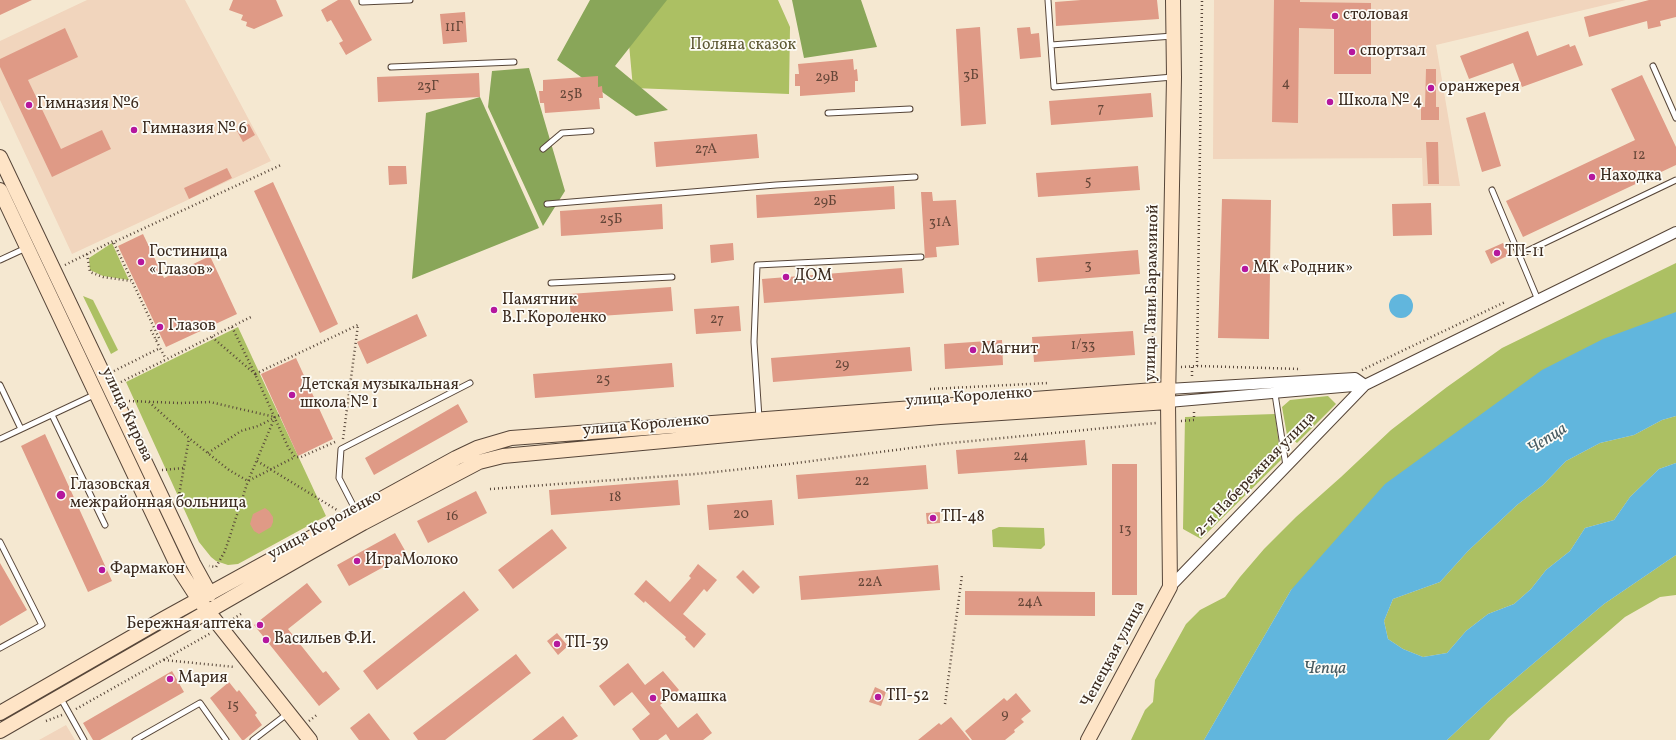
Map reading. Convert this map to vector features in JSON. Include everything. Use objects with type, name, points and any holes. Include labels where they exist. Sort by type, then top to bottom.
[{"type":"street","name":"улица Тани Барамзиной","points":[[1170,587],[1168,395],[1174,77],[1173,0]]},
{"type":"street","name":"улица Кирова","points":[[0,157],[34,244]]},
{"type":"street","name":"улица Кирова","points":[[0,190],[34,244],[109,388],[192,563],[204,597]]},
{"type":"street","points":[[1357,374],[1365,385],[1676,232]]},
{"type":"street","name":"улица Короленко","points":[[1168,395],[1192,387],[1357,374],[1384,375]]},
{"type":"street","name":"улица Короленко","points":[[0,713],[204,597],[360,518],[480,462],[503,456],[759,426],[940,417],[1168,395],[1274,394],[1365,385]]},
{"type":"street","name":"2-я Набережная улица","points":[[1170,587],[1365,385]]},
{"type":"street","name":"улица Короленко","points":[[0,731],[208,612],[360,518]]},
{"type":"street","name":"Чепецкая улица","points":[[1088,740],[1170,587]]},
{"type":"street","points":[[204,597],[208,612],[310,740]]},
{"type":"lane","points":[[362,0],[362,2],[410,0]]},
{"type":"lane","points":[[1048,0],[1054,87],[1174,77]]},
{"type":"lane","points":[[1051,44],[1174,36]]},
{"type":"lane","points":[[391,66],[514,62]]},
{"type":"lane","points":[[1653,66],[1676,118]]},
{"type":"lane","points":[[828,113],[910,110]]},
{"type":"lane","points":[[543,149],[562,133],[591,131]]},
{"type":"lane","points":[[547,204],[776,185],[915,177]]},
{"type":"lane","points":[[1519,255],[1676,180]]},
{"type":"lane","points":[[1492,190],[1538,300]]},
{"type":"lane","points":[[0,260],[34,244]]},
{"type":"lane","points":[[759,426],[754,342],[757,265],[921,257]]},
{"type":"lane","points":[[551,284],[672,277]]},
{"type":"lane","points":[[360,518],[339,478],[341,449],[470,383]]},
{"type":"lane","points":[[0,385],[20,429]]},
{"type":"lane","points":[[0,439],[109,388]]},
{"type":"lane","points":[[1274,394],[1286,466]]},
{"type":"lane","points":[[52,415],[105,525]]},
{"type":"lane","points":[[0,542],[42,625],[0,648]]},
{"type":"lane","points":[[59,696],[84,740]]},
{"type":"lane","points":[[135,740],[200,703],[226,740]]},
{"type":"lane","points":[[253,740],[289,713]]},
{"type":"path","points":[[1197,366],[1202,0]]},
{"type":"path","points":[[62,266],[113,241],[113,243],[281,165]]},
{"type":"path","points":[[1149,377],[1154,377],[1153,312],[1157,211]]},
{"type":"path","points":[[113,243],[159,338],[156,340]]},
{"type":"path","points":[[87,254],[90,272],[102,277],[132,281]]},
{"type":"path","points":[[1357,374],[1511,299]]},
{"type":"path","points":[[109,388],[251,317]]},
{"type":"path","points":[[255,374],[358,325],[341,449]]},
{"type":"path","points":[[232,326],[288,447],[295,457]]},
{"type":"path","points":[[151,330],[166,359]]},
{"type":"path","points":[[212,337],[255,374]]},
{"type":"path","points":[[114,371],[160,348]]},
{"type":"path","points":[[1154,368],[1197,366],[1306,369]]},
{"type":"path","points":[[930,389],[1049,383]]},
{"type":"path","points":[[127,401],[179,403],[210,402],[275,418]]},
{"type":"path","points":[[149,402],[189,438],[229,470],[248,481]]},
{"type":"path","points":[[208,453],[241,431],[258,426],[280,416]]},
{"type":"path","points":[[216,567],[225,551],[248,481],[275,418]]},
{"type":"path","points":[[490,489],[719,472],[941,444],[1194,420]]},
{"type":"path","points":[[177,506],[189,438]]},
{"type":"path","points":[[248,481],[295,457],[302,457],[343,439]]},
{"type":"path","points":[[257,461],[343,513]]},
{"type":"path","points":[[160,470],[184,468]]},
{"type":"path","points":[[945,704],[962,575]]},
{"type":"path","points":[[40,723],[69,713],[208,635]]},
{"type":"path","points":[[164,660],[235,668]]},
{"type":"shaded area","name":"Гимназия № 6","points":[[87,0],[185,0],[271,161],[72,254],[0,100],[0,41]]},
{"type":"shaded area","name":"Школа № 4","points":[[1214,0],[1626,0],[1436,45],[1460,186],[1423,186],[1422,158],[1213,159]]},
{"type":"shaded area","points":[[66,725],[75,740],[39,740]]},
{"type":"green space","points":[[590,0],[667,0],[615,66],[668,110],[636,116],[557,60]]},
{"type":"green space","name":"Поляна сказок","points":[[625,0],[778,0],[790,27],[789,94],[633,88]]},
{"type":"green space","points":[[792,0],[861,0],[877,47],[804,58]]},
{"type":"green space","points":[[529,68],[565,191],[543,226],[488,107],[492,71]]},
{"type":"green space","points":[[480,97],[539,228],[412,279],[426,113]]},
{"type":"green space","points":[[112,243],[129,280],[103,276],[90,270],[89,258]]},
{"type":"green space","points":[[1676,263],[1676,315],[1291,590],[1204,740],[1131,740],[1145,710],[1153,702],[1155,680],[1186,624],[1200,610],[1225,597],[1264,549],[1296,517],[1391,430],[1447,387],[1502,348]]},
{"type":"green space","points":[[83,296],[93,300],[118,350],[111,354]]},
{"type":"green space","points":[[238,327],[326,516],[238,564],[228,565],[216,561],[199,542],[126,382]]},
{"type":"green space","points":[[1328,396],[1336,404],[1297,443],[1287,435],[1282,407],[1290,400]]},
{"type":"green space","points":[[1275,414],[1281,460],[1201,539],[1183,529],[1185,417]]},
{"type":"green space","points":[[1676,416],[1676,463],[1659,469],[1630,497],[1614,520],[1585,528],[1570,551],[1546,570],[1531,589],[1514,604],[1488,614],[1466,631],[1447,653],[1423,657],[1403,649],[1388,639],[1384,621],[1393,599],[1440,582],[1468,551],[1517,505],[1543,485],[1566,461],[1600,443],[1634,435],[1662,420]]},
{"type":"green space","points":[[999,527],[1044,528],[1045,545],[1041,549],[993,547],[992,530]]},
{"type":"green space","points":[[1676,555],[1676,595],[1660,597],[1625,617],[1508,718],[1489,740],[1447,740],[1490,700],[1604,604]]},
{"type":"water","points":[[1401,294],[1409,298],[1413,306],[1409,314],[1401,318],[1393,314],[1389,306],[1393,298]]},
{"type":"water","name":"Чепца","points":[[1676,312],[1676,416],[1662,420],[1634,435],[1600,443],[1566,461],[1543,485],[1517,505],[1468,551],[1440,582],[1393,599],[1384,621],[1388,639],[1403,649],[1423,657],[1447,653],[1466,631],[1488,614],[1514,604],[1531,589],[1546,570],[1570,551],[1585,528],[1614,520],[1630,497],[1659,469],[1676,463],[1676,555],[1604,604],[1490,700],[1447,740],[1204,740],[1291,590],[1385,484],[1542,370],[1603,339]]},
{"type":"building","points":[[0,0],[32,0],[0,15]]},
{"type":"building","points":[[233,0],[276,0],[283,16],[254,29],[246,26],[247,22],[241,20],[243,15],[229,10]]},
{"type":"building","points":[[338,0],[350,0],[372,40],[346,55],[339,43],[343,41],[331,20],[327,22],[321,10]]},
{"type":"building","points":[[1081,0],[1157,0],[1159,19],[1056,26],[1055,2]]},
{"type":"building","points":[[1274,0],[1371,3],[1371,74],[1334,74],[1334,29],[1299,28],[1298,123],[1272,122]]},
{"type":"building","points":[[1649,0],[1676,0],[1676,17],[1660,21],[1661,26],[1648,29],[1647,21],[1589,37],[1584,17]]},
{"type":"building","points":[[465,12],[467,42],[443,44],[440,14]]},
{"type":"building","points":[[980,27],[986,124],[961,126],[956,29]]},
{"type":"building","points":[[1030,27],[1031,34],[1039,33],[1041,57],[1020,59],[1017,28]]},
{"type":"building","name":"Гимназия №6","points":[[65,28],[78,57],[28,80],[61,149],[102,130],[111,149],[52,177],[0,67],[0,59]]},
{"type":"building","points":[[1528,31],[1537,56],[1569,44],[1570,47],[1575,45],[1583,65],[1522,87],[1513,63],[1469,79],[1460,56]]},
{"type":"building","points":[[853,59],[854,70],[857,69],[858,81],[855,81],[855,92],[800,96],[800,86],[795,86],[795,74],[799,74],[798,64]]},
{"type":"building","name":"оранжерея","points":[[1426,69],[1436,69],[1436,107],[1439,107],[1439,120],[1421,120],[1421,107],[1425,107]]},
{"type":"building","points":[[479,73],[480,97],[378,102],[377,77]]},
{"type":"building","points":[[1642,75],[1676,147],[1676,165],[1523,237],[1506,201],[1635,140],[1611,89]]},
{"type":"building","points":[[598,76],[598,87],[602,86],[603,98],[599,98],[600,109],[545,113],[544,103],[540,103],[539,91],[543,91],[543,80]]},
{"type":"building","points":[[1151,93],[1153,117],[1051,125],[1049,101]]},
{"type":"building","points":[[1485,112],[1501,166],[1482,172],[1466,118]]},
{"type":"building","points":[[249,124],[255,135],[243,142],[237,131]]},
{"type":"building","points":[[757,134],[759,158],[656,167],[654,142]]},
{"type":"building","points":[[1426,142],[1438,142],[1439,184],[1428,184]]},
{"type":"building","points":[[388,166],[406,166],[407,184],[389,185]]},
{"type":"building","points":[[1138,166],[1140,190],[1038,197],[1036,173]]},
{"type":"building","points":[[227,168],[232,178],[189,199],[184,188]]},
{"type":"building","points":[[273,182],[338,324],[320,333],[254,191]]},
{"type":"building","points":[[894,186],[895,209],[757,218],[756,195]]},
{"type":"building","points":[[921,192],[932,192],[933,201],[956,200],[959,245],[936,247],[937,257],[925,258]]},
{"type":"building","name":"МК «Родник»","points":[[1222,199],[1271,200],[1269,339],[1218,338]]},
{"type":"building","points":[[1431,203],[1432,235],[1393,236],[1392,204]]},
{"type":"building","points":[[662,204],[663,229],[561,236],[560,211]]},
{"type":"building","points":[[143,234],[164,278],[210,256],[237,314],[166,347],[118,246]]},
{"type":"building","points":[[733,243],[734,260],[711,263],[710,245]]},
{"type":"building","name":"ТП-11","points":[[1503,243],[1509,255],[1491,264],[1485,251]]},
{"type":"building","points":[[1138,250],[1140,274],[1038,282],[1036,258]]},
{"type":"building","points":[[902,268],[904,293],[764,303],[762,279]]},
{"type":"building","points":[[671,287],[673,311],[571,318],[569,294]]},
{"type":"building","points":[[739,306],[741,331],[696,334],[694,309]]},
{"type":"building","points":[[417,314],[427,336],[367,364],[357,342]]},
{"type":"building","points":[[1133,331],[1135,355],[1034,362],[1032,337]]},
{"type":"building","name":"Магнит","points":[[1002,340],[1003,365],[945,369],[944,344]]},
{"type":"building","points":[[910,347],[912,371],[773,382],[771,358]]},
{"type":"building","name":"Детская музыкальная школа № 1","points":[[296,358],[333,439],[298,456],[261,374]]},
{"type":"building","points":[[672,363],[674,387],[535,398],[533,374]]},
{"type":"building","points":[[458,404],[468,422],[374,475],[365,458]]},
{"type":"building","points":[[45,434],[112,581],[88,592],[21,446]]},
{"type":"building","points":[[1085,440],[1087,465],[958,474],[956,450]]},
{"type":"building","points":[[1112,464],[1137,464],[1137,595],[1112,595]]},
{"type":"building","points":[[926,465],[928,489],[798,499],[796,475]]},
{"type":"building","points":[[678,480],[680,505],[551,515],[549,490]]},
{"type":"building","points":[[476,491],[487,513],[428,543],[417,521]]},
{"type":"building","points":[[772,500],[774,525],[709,530],[707,505]]},
{"type":"building","points":[[265,508],[273,517],[273,522],[271,527],[259,534],[254,531],[250,524],[253,514]]},
{"type":"building","name":"ТП-48","points":[[940,512],[940,523],[927,524],[926,513]]},
{"type":"building","points":[[552,529],[567,548],[513,589],[498,570]]},
{"type":"building","points":[[395,533],[407,554],[349,586],[337,565]]},
{"type":"building","points":[[0,563],[27,610],[0,626]]},
{"type":"building","points":[[698,564],[717,580],[707,592],[704,589],[683,614],[706,634],[694,648],[685,639],[686,637],[645,601],[644,603],[634,594],[646,580],[670,602],[691,578],[689,576]]},
{"type":"building","points":[[938,565],[940,590],[801,600],[799,576]]},
{"type":"building","points":[[743,570],[760,587],[753,594],[736,577]]},
{"type":"building","points":[[307,583],[322,602],[288,629],[323,673],[326,671],[340,689],[319,706],[254,625]]},
{"type":"building","points":[[464,591],[479,610],[377,690],[363,671]]},
{"type":"building","points":[[965,591],[1095,592],[1095,616],[965,615]]},
{"type":"building","name":"ТП-39","points":[[557,633],[568,646],[558,655],[547,641]]},
{"type":"building","points":[[516,654],[531,673],[445,740],[418,740],[413,733]]},
{"type":"building","name":"Ромашка","points":[[628,663],[645,685],[663,671],[679,690],[660,705],[678,728],[697,713],[712,733],[703,740],[670,740],[666,734],[658,740],[640,740],[632,729],[650,714],[632,692],[614,706],[599,686]]},
{"type":"building","points":[[172,671],[184,692],[100,740],[93,740],[83,723]]},
{"type":"building","points":[[229,682],[237,692],[239,690],[257,713],[255,715],[262,725],[244,740],[242,740],[210,698]]},
{"type":"building","name":"ТП-52","points":[[875,687],[886,692],[881,706],[869,702]]},
{"type":"building","points":[[1016,693],[1031,711],[1021,719],[1024,722],[1014,730],[1015,732],[1005,740],[972,740],[965,731],[1004,698],[1007,701]]},
{"type":"building","points":[[369,713],[390,740],[359,740],[350,728]]},
{"type":"building","points":[[563,716],[578,736],[572,740],[532,740]]},
{"type":"building","points":[[951,717],[970,740],[918,740],[939,723],[941,725]]},
{"type":"place","name":"столовая","points":[[1335,16]]},
{"type":"place","name":"спортзал","points":[[1352,52]]},
{"type":"place","name":"оранжерея","points":[[1431,88]]},
{"type":"place","name":"Школа № 4","points":[[1330,102]]},
{"type":"place","name":"Гимназия №6","points":[[29,105]]},
{"type":"place","name":"Гимназия № 6","points":[[134,130]]},
{"type":"place","name":"Находка","points":[[1592,177]]},
{"type":"place","name":"ТП-11","points":[[1497,253]]},
{"type":"place","name":"Гостиница «Глазов»","points":[[141,262]]},
{"type":"place","name":"МК «Родник»","points":[[1245,269]]},
{"type":"place","name":"ДОМ","points":[[786,277]]},
{"type":"place","name":"Памятник В.Г.Короленко","points":[[494,310]]},
{"type":"place","name":"Глазов","points":[[160,327]]},
{"type":"place","name":"Магнит","points":[[973,350]]},
{"type":"place","name":"Детская музыкальная школа № 1","points":[[292,395]]},
{"type":"place","name":"Глазовская межрайонная больница","points":[[61,495]]},
{"type":"place","name":"ТП-48","points":[[933,518]]},
{"type":"place","name":"ИграМолоко","points":[[357,561]]},
{"type":"place","name":"Фармакон","points":[[102,570]]},
{"type":"place","name":"Бережная аптека","points":[[260,625]]},
{"type":"place","name":"Васильев Ф.И.","points":[[266,640]]},
{"type":"place","name":"ТП-39","points":[[557,644]]},
{"type":"place","name":"Мария","points":[[170,679]]},
{"type":"place","name":"ТП-52","points":[[878,697]]},
{"type":"place","name":"Ромашка","points":[[653,698]]}]
